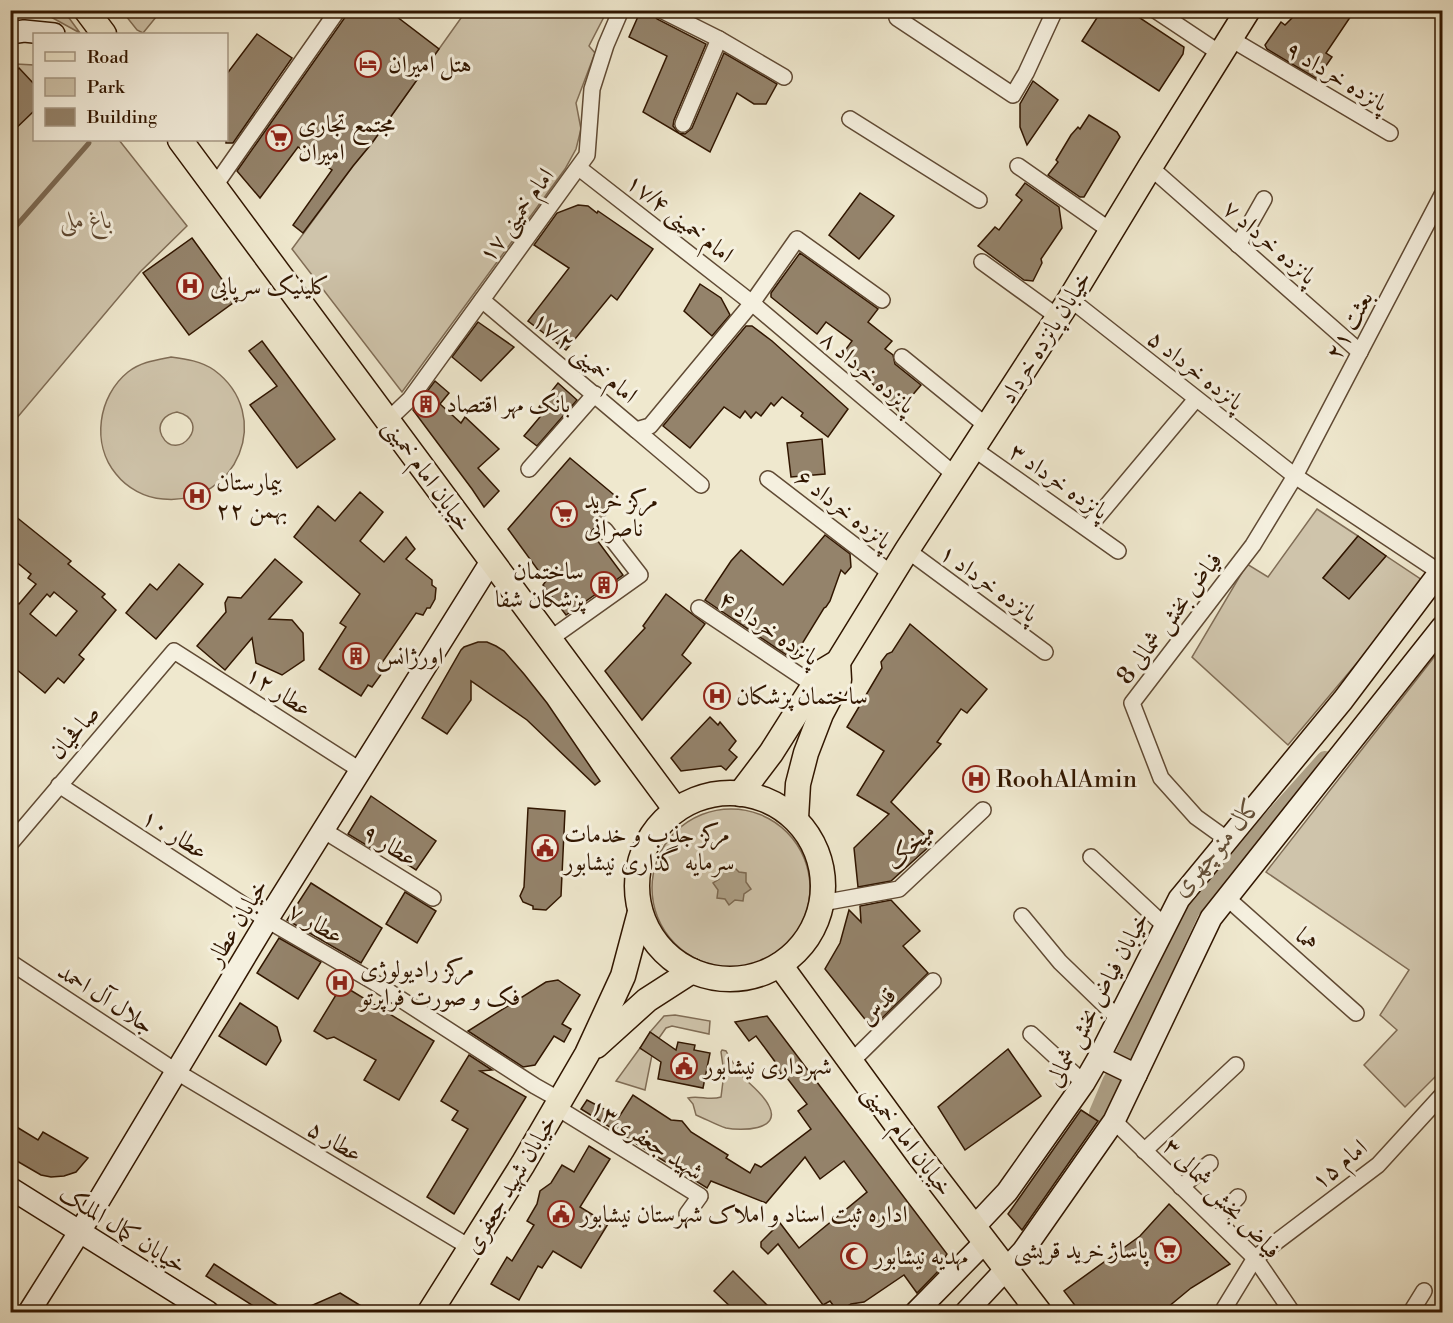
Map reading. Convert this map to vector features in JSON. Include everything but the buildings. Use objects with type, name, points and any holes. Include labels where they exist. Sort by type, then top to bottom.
[{"type":"main road","points":[[86,10],[103,33]]},
{"type":"main road","name":"خیابان پانزده خرداد","points":[[740,794],[771,753],[823,671],[838,662],[907,550],[1064,308],[1248,10]]},
{"type":"main road","name":"خیابان امام خمینی","points":[[181,141],[676,810]]},
{"type":"main road","name":"خیابان پانزده خرداد","points":[[796,818],[798,784],[806,753],[821,714],[839,680],[838,662]]},
{"type":"main road","points":[[718,794],[740,794],[762,799],[796,818],[816,849],[823,876],[822,903],[814,927],[799,948],[780,965],[762,974],[724,979],[692,971],[666,954],[650,935],[640,912],[637,889],[639,866],[646,845],[659,826],[676,810],[696,800],[718,794]]},
{"type":"main road","name":"خیابان شهید جعفری","points":[[430,1312],[587,1054],[623,976],[640,912]]},
{"type":"main road","name":"خیابان امام خمینی","points":[[780,965],[918,1154],[1039,1312]]},
{"type":"main road","name":"خیابان شهید جعفری","points":[[587,1054],[647,1000],[692,971]]},
{"type":"street","points":[[214,187],[338,10]]},
{"type":"street","name":"امام خمینی ۱۷","points":[[388,420],[410,399],[587,155],[592,89],[606,45],[621,10]]},
{"type":"street","points":[[661,10],[719,39],[784,77]]},
{"type":"street","points":[[897,18],[1012,95],[1026,73],[1056,10]]},
{"type":"street","name":"پانزده خرداد ۹","points":[[1155,10],[1390,133]]},
{"type":"street","points":[[10,33],[24,31],[44,33]]},
{"type":"street","points":[[683,124],[719,39]]},
{"type":"street","points":[[850,118],[979,201]]},
{"type":"street","points":[[1017,166],[1111,231]]},
{"type":"street","name":"پانزده خرداد ۷","points":[[1150,167],[1360,352]]},
{"type":"street","name":"امام خمینی ۱۷/۴","points":[[579,168],[752,303]]},
{"type":"street","name":"بعثت ۲۱","points":[[1295,477],[1443,195]]},
{"type":"street","points":[[1238,245],[1264,199]]},
{"type":"street","name":"امام خمینی ۱۷/۲","points":[[482,300],[636,429],[650,426],[752,303],[797,239],[882,300]]},
{"type":"street","name":"پانزده خرداد ۵","points":[[982,262],[1064,308],[1196,399],[1295,477],[1442,571]]},
{"type":"street","name":"پانزده خرداد ۸","points":[[752,303],[956,475]]},
{"type":"street","points":[[902,357],[988,427]]},
{"type":"street","points":[[529,469],[595,394]]},
{"type":"street","points":[[1088,528],[1196,399]]},
{"type":"street","points":[[636,429],[701,485]]},
{"type":"street","name":"پانزده خرداد ۳","points":[[974,449],[1118,550]]},
{"type":"street","name":"فیاض بخش شمالی 8","points":[[1228,840],[1196,817],[1161,778],[1132,703],[1253,545],[1295,477]]},
{"type":"street","name":"پانزده خرداد ۶","points":[[768,479],[893,575]]},
{"type":"street","points":[[550,639],[640,575],[605,530]]},
{"type":"street","name":"پانزده خرداد ۱","points":[[907,550],[1046,652]]},
{"type":"street","name":"خیابان عطار","points":[[29,1312],[177,1072],[267,920],[492,560]]},
{"type":"street","name":"خیابان فیاض بخش شمالی","points":[[916,1312],[980,1235],[1006,1192],[1084,1083],[1099,1058],[1179,899],[1343,700],[1442,571]]},
{"type":"street","name":"پانزده خرداد ۴","points":[[699,608],[814,685]]},
{"type":"street","points":[[966,1312],[1023,1251],[1113,1121],[1211,918],[1443,627]]},
{"type":"street","name":"عطار ۱۲","points":[[174,651],[360,770]]},
{"type":"street","name":"صافحیان","points":[[10,844],[174,651]]},
{"type":"street","points":[[1343,700],[1368,723]]},
{"type":"street","name":"عطار ۱۰","points":[[59,785],[267,920]]},
{"type":"street","name":"میخک","points":[[822,903],[898,889],[983,810]]},
{"type":"street","name":"عطار ۹","points":[[323,830],[433,898]]},
{"type":"street","points":[[1091,857],[1165,926]]},
{"type":"street","name":"هما","points":[[1227,898],[1356,1013]]},
{"type":"street","points":[[1022,916],[1060,962],[1119,1019]]},
{"type":"street","name":"عطار ۷","points":[[267,920],[374,982],[535,1086],[558,1104]]},
{"type":"street","name":"جلال آل احمد","points":[[10,962],[177,1072]]},
{"type":"street","name":"قدس","points":[[851,1062],[933,981]]},
{"type":"street","points":[[1031,1034],[1084,1083]]},
{"type":"street","points":[[1099,1058],[1136,1075]]},
{"type":"street","points":[[1144,1151],[1236,1065]]},
{"type":"street","name":"عطار ۵","points":[[177,1072],[471,1248]]},
{"type":"street","name":"امام ۱۵","points":[[1255,1258],[1378,1165],[1443,1095]]},
{"type":"street","name":"شهید جعفری۱۳","points":[[558,1104],[700,1196],[687,1214]]},
{"type":"street","name":"فیاض بخش شمالی ۳","points":[[1113,1121],[1255,1258],[1292,1312]]},
{"type":"street","points":[[1181,1187],[1210,1163]]},
{"type":"street","name":"خیابان کمال الملک","points":[[10,1188],[208,1312]]},
{"type":"street","points":[[1215,1220],[1238,1197]]},
{"type":"street","points":[[1222,1312],[1255,1258]]},
{"type":"street","points":[[1412,1312],[1424,1291]]},
{"type":"green space","points":[[24,11],[64,11],[80,33],[51,17]]},
{"type":"green space","points":[[122,11],[161,11],[143,33],[137,30]]},
{"type":"green space","points":[[466,11],[607,11],[589,46],[595,53],[576,103],[581,129],[576,149],[565,169],[402,392],[292,249],[372,143]]},
{"type":"green space","name":"باغ ملی","points":[[33,65],[33,141],[120,141],[187,226],[140,272],[11,425],[10,66]]},
{"type":"green space","points":[[171,357],[204,364],[214,370],[232,389],[242,410],[244,432],[239,454],[228,473],[211,488],[189,497],[163,499],[150,497],[137,491],[125,484],[116,474],[103,449],[101,421],[110,394],[128,372],[149,362]],"holes":[[[177,412],[188,417],[192,423],[189,438],[176,445],[168,443],[160,432],[163,420]]]},
{"type":"green space","points":[[1317,509],[1358,536],[1323,578],[1349,598],[1386,556],[1425,582],[1288,745],[1192,657],[1247,564],[1268,577]]},
{"type":"green space","points":[[1442,647],[1442,1070],[1405,1107],[1364,1065],[1397,1030],[1380,1015],[1409,970],[1266,872]]},
{"type":"green space","points":[[731,809],[761,815],[787,832],[804,858],[810,888],[804,918],[787,944],[761,961],[731,967],[701,961],[675,944],[658,918],[652,888],[658,858],[675,832],[701,815]]},
{"type":"green space","points":[[675,1015],[710,1021],[709,1034],[672,1026],[666,1028],[659,1038],[650,1032],[664,1016]]},
{"type":"green space","points":[[640,1048],[652,1055],[645,1090],[616,1081]]},
{"type":"green space","points":[[722,1050],[726,1051],[741,1075],[767,1102],[771,1114],[770,1120],[765,1125],[758,1128],[732,1129],[696,1115],[693,1104],[688,1098],[721,1097],[724,1073]]},
{"type":"shaded area","points":[[735,868],[739,872],[746,873],[746,882],[751,889],[744,894],[743,901],[735,900],[729,905],[725,899],[717,898],[718,890],[713,883],[719,879],[720,870],[730,871]]},
{"type":"waterway","points":[[10,233],[89,143]]},
{"type":"waterway","name":"کال منوچهری","points":[[1125,1053],[1191,910],[1325,760]]},
{"type":"waterway","name":"کال منوچهری","points":[[1098,1113],[1112,1080]]},
{"type":"place","name":"هتل امیران","points":[[368,64]]},
{"type":"place","name":"مجتمع تجاری امیران","points":[[279,138]]},
{"type":"place","name":"کلینیک سرپایی","points":[[190,286]]},
{"type":"place","name":"بانک مهر اقتصاد","points":[[426,404]]},
{"type":"place","name":"بیمارستان ۲۲ بهمن","points":[[197,496]]},
{"type":"place","name":"مرکز خرید ناصرانی","points":[[564,514]]},
{"type":"place","name":"ساختمان پزشکان شفا","points":[[604,585]]},
{"type":"place","name":"اورژانس","points":[[356,656]]},
{"type":"place","name":"ساختمان پزشکان","points":[[717,696]]},
{"type":"place","name":"RoohAlAmin","points":[[976,779]]},
{"type":"place","name":"مرکز جذب و خدمات سرمایه گذاری نیشابور","points":[[545,848]]},
{"type":"place","name":"مرکز رادیولوژی فک و صورت فراپرتو","points":[[340,983]]},
{"type":"place","name":"شهرداری نیشابور","points":[[684,1066]]},
{"type":"place","name":"اداره ثبت اسناد و املاک شهرستان نیشابور","points":[[561,1214]]},
{"type":"place","name":"پاساژ خرید قریشی","points":[[1168,1250]]},
{"type":"place","name":"مهدیه نیشابور","points":[[854,1256]]}]
